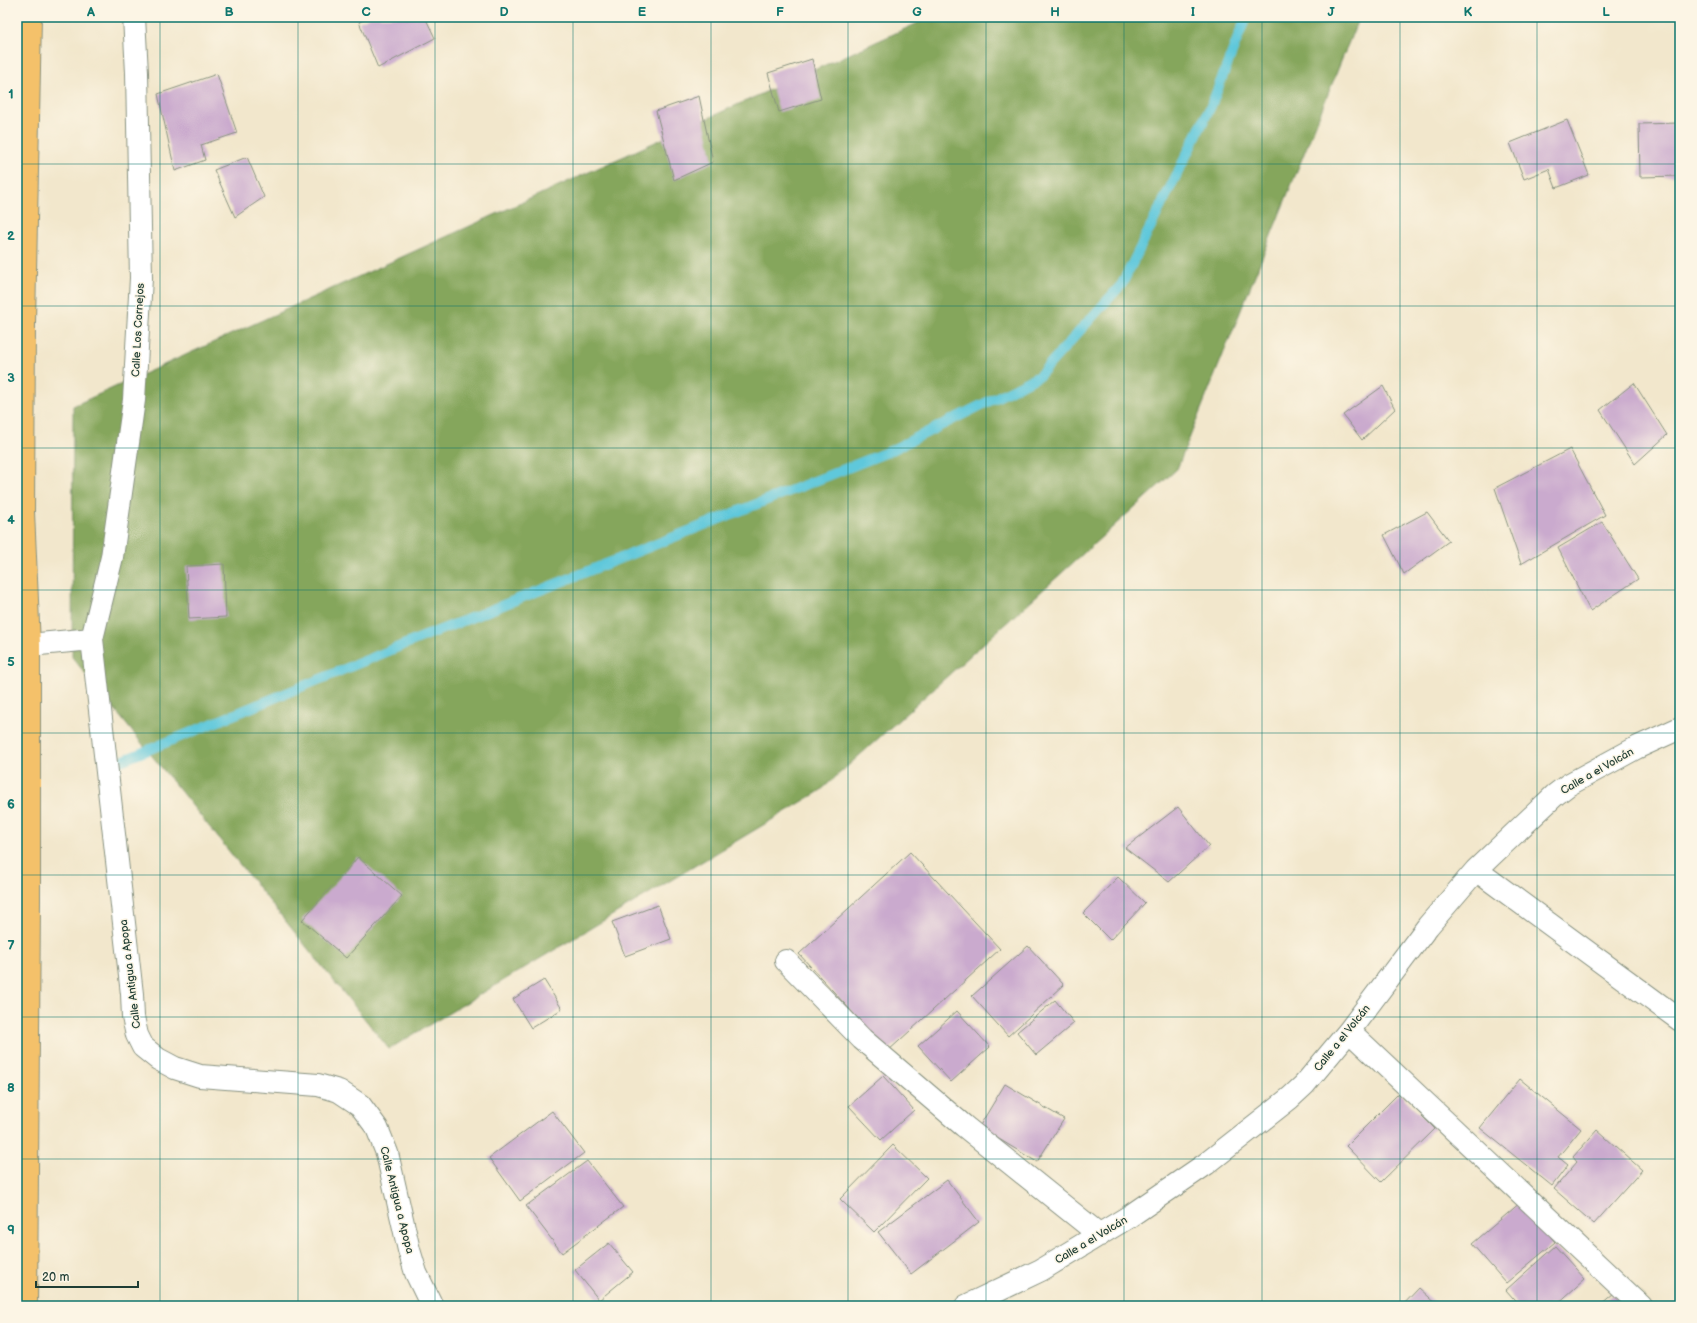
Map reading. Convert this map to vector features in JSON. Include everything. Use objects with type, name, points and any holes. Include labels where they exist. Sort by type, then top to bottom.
[{"type":"highway","points":[[26,1306],[29,645],[23,512],[24,323],[30,17]]},
{"type":"street","name":"Calle Los Cornejos","points":[[92,639],[112,557],[134,400],[141,278],[137,73],[134,17]]},
{"type":"street","points":[[29,645],[92,639]]},
{"type":"street","name":"Calle Antigua a Apopa","points":[[92,639],[132,994],[133,1017],[137,1035],[143,1047],[158,1059],[175,1068],[200,1076],[318,1085],[339,1092],[360,1105],[378,1128],[387,1153],[409,1250],[416,1273],[432,1306]]},
{"type":"street","name":"Calle a el Volcán","points":[[966,1306],[1041,1270],[1130,1216],[1206,1164],[1290,1098],[1304,1085],[1349,1031],[1428,926],[1476,870],[1568,785],[1636,748],[1680,728]]},
{"type":"street","points":[[1476,870],[1680,1020]]},
{"type":"street","points":[[786,961],[862,1039],[964,1126],[1100,1234]]},
{"type":"street","points":[[1349,1031],[1641,1306]]},
{"type":"green space","points":[[931,17],[1359,17],[1177,469],[820,791],[389,1049],[72,657],[73,406]]},
{"type":"building","points":[[370,17],[425,17],[435,38],[378,68],[359,22]]},
{"type":"building","points":[[812,59],[821,99],[779,112],[768,73]]},
{"type":"building","points":[[217,74],[237,133],[201,145],[205,160],[175,171],[158,94]]},
{"type":"building","points":[[699,96],[713,162],[674,180],[656,111]]},
{"type":"building","points":[[1567,120],[1589,175],[1556,188],[1549,169],[1524,179],[1510,143]]},
{"type":"building","points":[[1680,123],[1680,176],[1640,177],[1639,124]]},
{"type":"building","points":[[247,157],[264,197],[235,217],[214,170]]},
{"type":"building","points":[[1634,383],[1667,435],[1635,464],[1600,410]]},
{"type":"building","points":[[1383,386],[1395,409],[1362,440],[1343,415]]},
{"type":"building","points":[[1570,449],[1605,515],[1521,564],[1495,488]]},
{"type":"building","points":[[1427,512],[1449,541],[1404,574],[1384,535]]},
{"type":"building","points":[[1602,522],[1638,579],[1590,611],[1558,548]]},
{"type":"building","points":[[224,564],[226,617],[189,619],[186,566]]},
{"type":"building","points":[[1178,807],[1209,846],[1169,882],[1125,848]]},
{"type":"building","points":[[910,852],[1000,949],[888,1051],[799,954]]},
{"type":"building","points":[[358,857],[402,896],[346,958],[302,920]]},
{"type":"building","points":[[1118,877],[1145,903],[1110,940],[1083,913]]},
{"type":"building","points":[[658,905],[671,939],[625,956],[612,922]]},
{"type":"building","points":[[1028,946],[1064,985],[1008,1036],[972,996]]},
{"type":"building","points":[[544,980],[562,1009],[531,1028],[513,999]]},
{"type":"building","points":[[1055,1000],[1074,1023],[1036,1055],[1017,1032]]},
{"type":"building","points":[[957,1011],[990,1047],[951,1082],[918,1046]]},
{"type":"building","points":[[883,1076],[914,1110],[881,1140],[849,1106]]},
{"type":"building","points":[[1520,1079],[1581,1129],[1558,1157],[1568,1165],[1552,1186],[1480,1128]]},
{"type":"building","points":[[1005,1084],[1064,1119],[1037,1162],[979,1127]]},
{"type":"building","points":[[1399,1093],[1435,1129],[1381,1182],[1346,1146]]},
{"type":"building","points":[[552,1111],[584,1153],[520,1201],[489,1158]]},
{"type":"building","points":[[1597,1130],[1642,1170],[1594,1224],[1554,1189],[1577,1162],[1573,1157]]},
{"type":"building","points":[[893,1145],[927,1178],[874,1232],[840,1199]]},
{"type":"building","points":[[587,1161],[623,1207],[562,1253],[526,1206]]},
{"type":"building","points":[[947,1180],[979,1222],[911,1274],[878,1232]]},
{"type":"building","points":[[1521,1202],[1555,1242],[1506,1283],[1472,1244]]},
{"type":"building","points":[[609,1243],[633,1272],[599,1300],[575,1270]]},
{"type":"building","points":[[1555,1246],[1585,1279],[1555,1306],[1520,1306],[1506,1290]]},
{"type":"building","points":[[1419,1288],[1439,1306],[1402,1306]]},
{"type":"building","points":[[1614,1294],[1625,1306],[1600,1306]]},
{"type":"waterway","points":[[114,764],[425,636],[890,451],[1039,376],[1122,284],[1211,106],[1246,17]]}]
